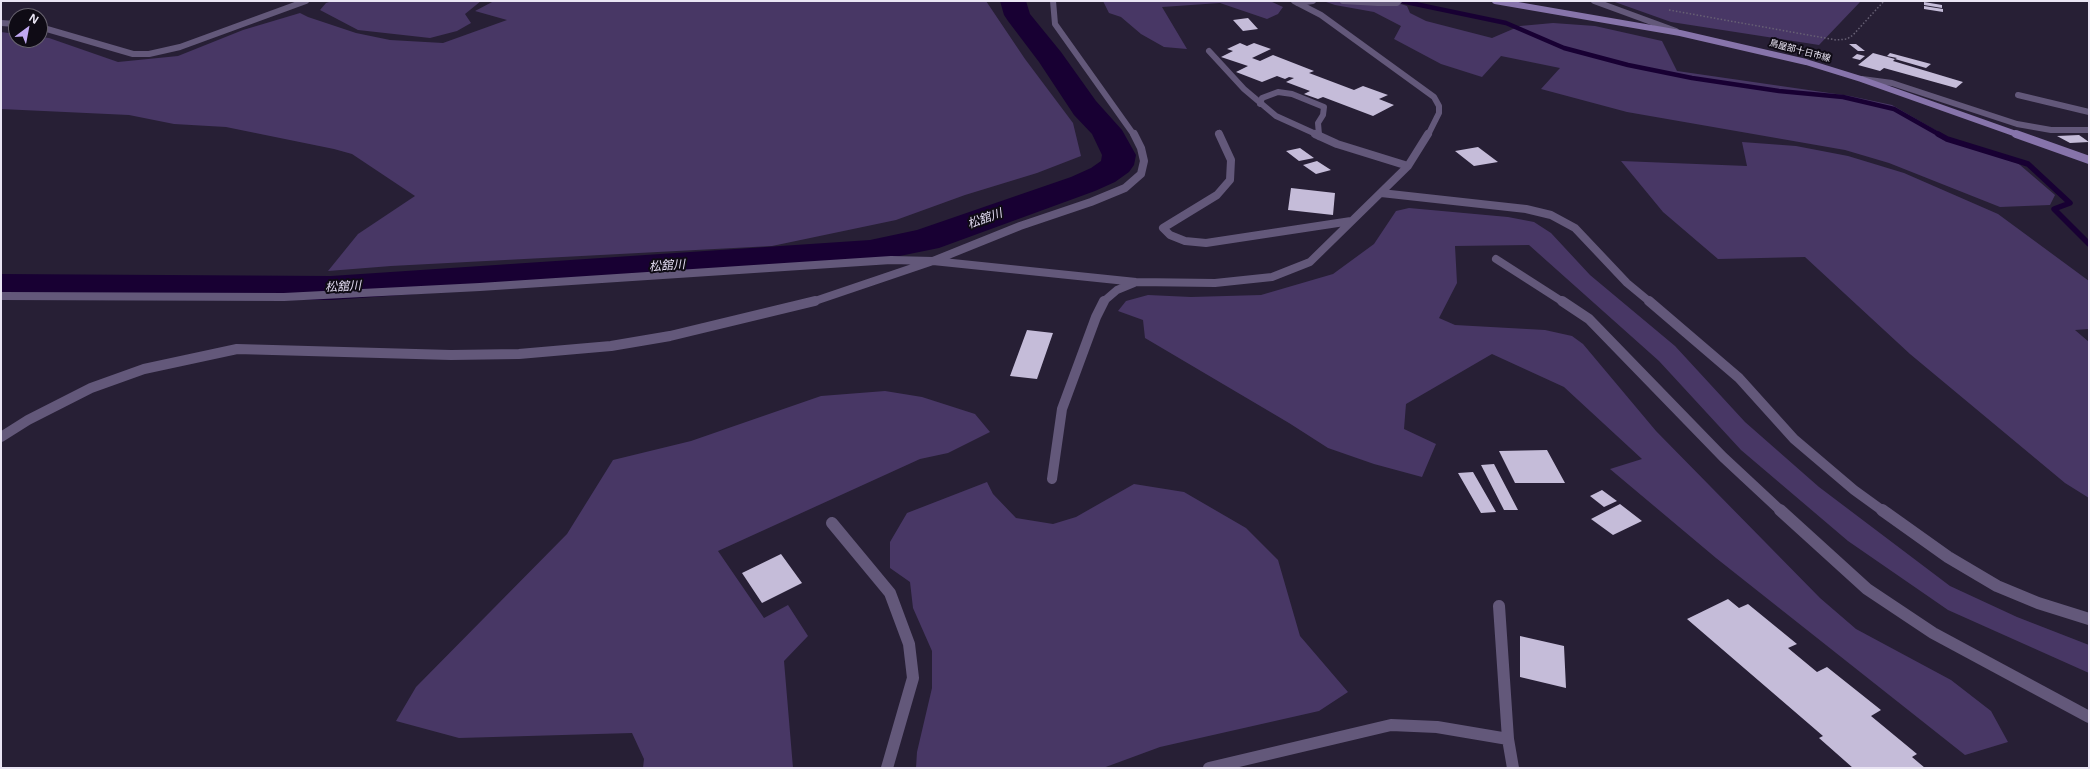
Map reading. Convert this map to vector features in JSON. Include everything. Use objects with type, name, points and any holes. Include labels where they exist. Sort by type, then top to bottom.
[{"type":"main road","name":"鳥屋部十日市線","points":[[1495,1],[1680,33],[1751,48],[1862,79],[2089,160]]},
{"type":"street","points":[[48,29],[133,54],[149,54],[180,47],[306,1]]},
{"type":"street","points":[[1,438],[28,420],[91,388],[144,369],[237,349],[451,355],[519,354],[610,346],[670,336],[807,304],[933,261],[1020,226],[1091,202],[1125,188],[1141,174],[1144,161],[1141,148],[1130,127],[1056,24],[1054,1]]},
{"type":"street","points":[[1296,2],[1313,1]]},
{"type":"street","points":[[1343,1],[1378,3],[1397,3],[1399,1]]},
{"type":"street","points":[[1594,1],[1680,33]]},
{"type":"street","points":[[1,296],[284,297],[480,286],[876,260],[933,261],[1136,282],[1215,283],[1272,276],[1310,262],[1408,166],[1435,122],[1439,106],[1434,97],[1321,15],[1296,2]]},
{"type":"street","points":[[1209,51],[1260,104],[1276,116],[1319,136],[1408,166]]},
{"type":"street","points":[[1862,79],[1892,83],[2017,124],[2050,130],[2089,130]]},
{"type":"street","points":[[1260,104],[1262,98],[1278,92],[1292,94],[1324,107],[1323,115],[1318,123],[1317,130],[1319,136]]},
{"type":"street","points":[[2018,96],[2089,112]]},
{"type":"street","points":[[1219,133],[1231,160],[1230,180],[1217,196],[1163,228],[1170,235],[1185,242],[1206,243],[1351,221]]},
{"type":"street","points":[[1381,193],[1526,209],[1552,215],[1575,228],[1627,283],[1740,378],[1794,440],[1854,490],[1948,557],[1997,586],[2038,603],[2089,619]]},
{"type":"street","points":[[1496,259],[1589,319],[1723,457],[1866,589],[1933,632],[2089,717]]},
{"type":"street","points":[[1052,479],[1062,409],[1096,317],[1103,302],[1117,290],[1136,282]]},
{"type":"street","points":[[832,523],[890,593],[909,644],[913,678],[887,768]]},
{"type":"street","points":[[1499,606],[1508,739],[1513,768]]},
{"type":"street","points":[[1209,768],[1391,726],[1437,727],[1508,739]]},
{"type":"path","points":[[1667,10],[1836,40],[1848,39],[1853,35],[1884,1]]},
{"type":"shaded area","points":[[332,1],[481,1],[465,14],[471,23],[457,31],[430,38],[358,30],[320,10],[326,3]]},
{"type":"shaded area","points":[[494,1],[986,1],[1025,59],[1073,123],[1081,156],[1037,173],[965,195],[896,220],[772,246],[391,266],[328,271],[358,234],[415,196],[352,154],[226,127],[174,124],[129,115],[1,109],[1,32],[8,33],[8,48],[48,48],[49,38],[118,62],[178,56],[243,30],[300,13],[356,33],[390,40],[443,43],[507,20],[475,11]]},
{"type":"shaded area","points":[[1103,1],[1270,1],[1283,7],[1278,14],[1267,19],[1220,3],[1162,7],[1187,49],[1164,47],[1141,34],[1121,17],[1109,13]]},
{"type":"shaded area","points":[[1323,1],[1392,1],[1407,6],[1410,13],[1426,21],[1492,38],[1520,26],[1553,23],[1595,26],[1662,41],[1677,71],[1850,96],[1892,105],[1951,139],[2013,159],[2055,195],[2050,205],[2000,207],[1889,163],[1845,150],[1627,112],[1541,89],[1560,68],[1501,56],[1482,77],[1441,64],[1394,39],[1401,26],[1374,12],[1335,5]]},
{"type":"shaded area","points":[[1612,1],[1861,1],[1819,45],[1671,22]]},
{"type":"shaded area","points":[[1742,142],[1796,146],[1848,156],[1904,173],[1998,214],[2089,281],[2089,329],[2075,330],[2089,342],[2089,498],[2065,483],[1910,354],[1805,257],[1718,259],[1663,212],[1621,161],[1747,166]]},
{"type":"shaded area","points":[[1409,208],[1508,217],[1534,222],[1551,233],[1590,275],[1675,346],[1745,422],[1819,487],[1950,586],[2017,617],[2089,645],[2089,673],[1948,610],[1848,541],[1741,450],[1659,361],[1529,245],[1455,246],[1457,283],[1439,318],[1455,325],[1545,330],[1572,336],[1583,344],[1656,431],[1820,598],[1856,629],[1951,680],[1991,711],[2008,742],[1965,755],[1716,558],[1610,469],[1642,459],[1564,387],[1492,354],[1406,404],[1404,429],[1436,444],[1422,477],[1374,464],[1328,448],[1289,423],[1145,338],[1143,320],[1118,311],[1126,301],[1148,295],[1191,297],[1261,295],[1333,274],[1374,244],[1396,211]]},
{"type":"shaded area","points":[[885,391],[922,397],[975,414],[990,432],[948,453],[920,459],[718,551],[764,618],[788,605],[808,636],[784,661],[793,768],[643,768],[644,759],[632,733],[459,738],[396,721],[416,687],[567,534],[613,460],[691,441],[821,396]]},
{"type":"shaded area","points":[[987,482],[993,494],[1016,518],[1053,524],[1076,517],[1134,484],[1184,492],[1246,528],[1278,560],[1300,636],[1348,692],[1319,711],[1160,747],[1103,768],[916,768],[917,752],[932,688],[932,651],[913,608],[910,582],[890,568],[890,542],[907,513]]},
{"type":"building","points":[[1924,2],[1942,5],[1942,8],[1924,5]]},
{"type":"building","points":[[1924,6],[1943,9],[1943,12],[1924,9]]},
{"type":"building","points":[[1248,18],[1258,29],[1243,31],[1233,20]]},
{"type":"building","points":[[1240,43],[1247,46],[1254,43],[1271,49],[1252,58],[1260,61],[1273,55],[1314,71],[1309,73],[1354,90],[1363,86],[1388,95],[1379,99],[1394,105],[1373,116],[1323,97],[1318,99],[1304,94],[1310,91],[1286,82],[1294,78],[1289,77],[1285,79],[1277,76],[1262,82],[1236,72],[1248,66],[1221,57],[1233,51],[1227,49]]},
{"type":"building","points":[[1849,44],[1856,44],[1865,51],[1858,51]]},
{"type":"building","points":[[1873,53],[1895,59],[1893,61],[1963,82],[1956,88],[1884,68],[1880,71],[1858,65]]},
{"type":"building","points":[[1890,53],[1931,64],[1926,68],[1887,56]]},
{"type":"building","points":[[1857,54],[1865,56],[1860,60],[1852,58]]},
{"type":"building","points":[[2079,135],[2089,142],[2070,143],[2057,136]]},
{"type":"building","points":[[1478,147],[1498,162],[1474,166],[1455,151]]},
{"type":"building","points":[[1300,148],[1314,158],[1299,161],[1286,151]]},
{"type":"building","points":[[1317,161],[1331,170],[1316,174],[1303,165]]},
{"type":"building","points":[[1291,188],[1335,193],[1333,215],[1288,210]]},
{"type":"building","points":[[1027,330],[1053,333],[1037,379],[1010,376]]},
{"type":"building","points":[[1547,450],[1565,483],[1515,483],[1499,451]]},
{"type":"building","points":[[1494,464],[1518,510],[1504,510],[1481,465]]},
{"type":"building","points":[[1473,472],[1496,512],[1481,513],[1458,473]]},
{"type":"building","points":[[1602,490],[1617,501],[1604,507],[1590,496]]},
{"type":"building","points":[[1620,504],[1642,521],[1613,535],[1591,519]]},
{"type":"building","points":[[781,554],[802,583],[762,603],[742,573]]},
{"type":"building","points":[[1728,599],[1739,608],[1748,604],[1797,644],[1788,648],[1817,672],[1827,667],[1881,710],[1871,716],[1917,754],[1912,757],[1925,768],[1853,768],[1819,738],[1823,736],[1687,619]]},
{"type":"building","points":[[1520,636],[1564,646],[1566,688],[1520,677]]},
{"type":"waterway","name":"松舘川","points":[[1,286],[331,288],[870,251],[926,240],[1083,184],[1103,175],[1117,165],[1119,155],[1106,130],[1085,108],[1051,58],[1017,15],[1013,1]]},
{"type":"waterway","points":[[1401,1],[1506,23],[1564,48],[1628,65],[1692,78],[1779,91],[1843,97],[1894,109],[1940,135]]},
{"type":"waterway","points":[[1938,134],[1947,139],[2028,164],[2070,203],[2054,209],[2089,244]]}]
